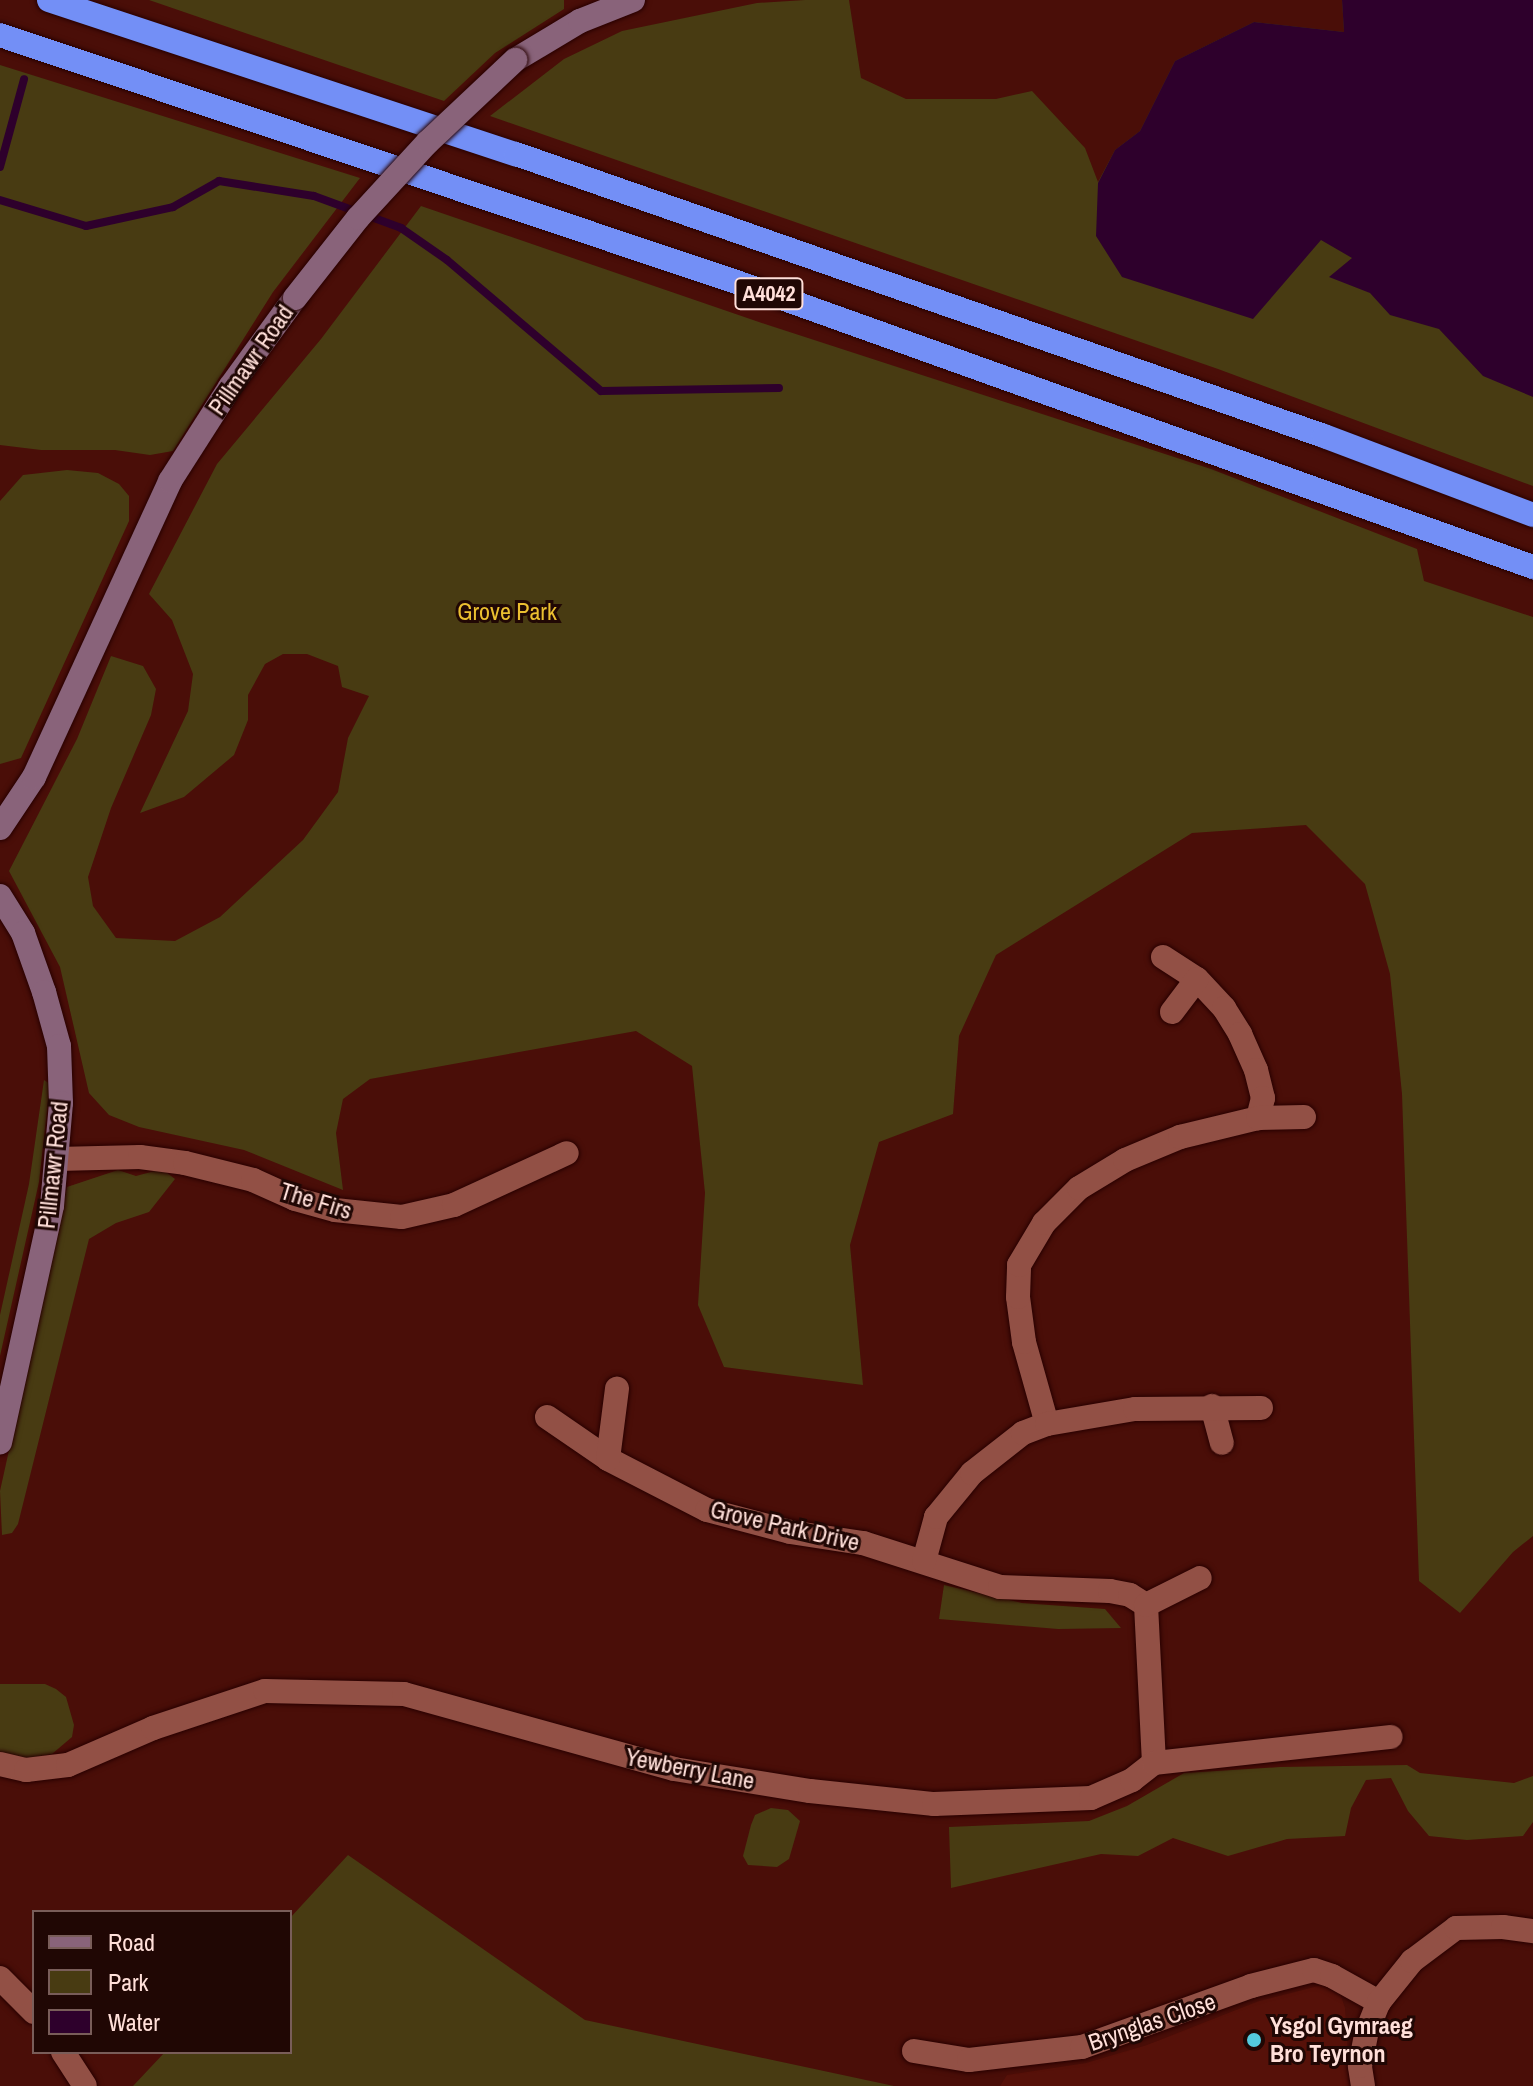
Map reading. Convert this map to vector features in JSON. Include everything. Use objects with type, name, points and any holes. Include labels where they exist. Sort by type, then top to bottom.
[{"type":"highway","name":"A4042","points":[[49,0],[516,154],[1309,431],[1533,515]]},
{"type":"highway","name":"A4042","points":[[0,35],[763,291],[1533,567]]},
{"type":"street","name":"Pillmawr Road","points":[[0,828],[34,777],[170,481],[230,387],[295,298],[358,218],[428,142],[515,60],[580,21],[633,0]]},
{"type":"street","name":"Pillmawr Road","points":[[0,896],[23,933],[59,1046],[61,1103],[52,1206],[0,1442]]},
{"type":"street","points":[[1163,957],[1197,979],[1224,1008],[1246,1046],[1263,1098],[1258,1118]]},
{"type":"street","points":[[1172,1012],[1197,979]]},
{"type":"street","points":[[1047,1424],[1024,1342],[1018,1297],[1019,1265],[1044,1223],[1079,1188],[1125,1160],[1180,1137],[1258,1118],[1304,1117]]},
{"type":"street","name":"The Firs","points":[[57,1159],[140,1157],[185,1163],[253,1180],[295,1199],[335,1210],[402,1217],[454,1205],[567,1153]]},
{"type":"street","points":[[608,1459],[617,1389]]},
{"type":"street","points":[[1212,1406],[1222,1443]]},
{"type":"street","points":[[924,1561],[936,1517],[972,1473],[1023,1433],[1047,1424],[1135,1409],[1261,1408]]},
{"type":"street","name":"Grove Park Drive","points":[[547,1417],[608,1459],[707,1510],[790,1532],[863,1543],[1000,1587],[1110,1591],[1130,1595],[1146,1605]]},
{"type":"street","points":[[1154,1763],[1146,1605],[1200,1578]]},
{"type":"street","name":"Yewberry Lane","points":[[0,1764],[26,1770],[68,1765],[153,1728],[265,1691],[339,1690],[404,1694],[674,1769],[810,1791],[934,1804],[1091,1798],[1132,1780],[1154,1763],[1391,1737]]},
{"type":"street","points":[[1363,2086],[1360,2066],[1367,2031],[1379,2002],[1412,1961],[1456,1928],[1503,1927],[1533,1931]]},
{"type":"street","name":"Brynglas Close","points":[[914,2051],[969,2060],[1082,2047],[1251,1986],[1314,1970],[1332,1976],[1379,2002]]},
{"type":"street","points":[[0,1978],[32,2010]]},
{"type":"street","points":[[64,2054],[85,2086]]},
{"type":"shaded area","name":"Ysgol Gymraeg Bro Teyrnon","points":[[1322,1985],[1340,1993],[1345,2008],[1350,2086],[1000,2086],[1007,2075],[1086,2063],[1147,2045],[1259,2001]]},
{"type":"green space","points":[[149,0],[564,0],[564,9],[495,53],[444,101]]},
{"type":"green space","points":[[849,0],[861,78],[906,99],[996,99],[1032,91],[1085,148],[1098,182],[1115,150],[1140,131],[1175,61],[1254,22],[1344,32],[1342,0],[1376,0],[1331,245],[1533,360],[1533,486],[1218,369],[490,116],[564,59],[622,31],[757,3]]},
{"type":"green space","points":[[0,65],[360,178],[273,292],[173,451],[150,455],[115,450],[41,450],[0,445]]},
{"type":"green space","name":"Grove Park","points":[[421,206],[768,325],[1211,469],[1417,549],[1424,581],[1533,617],[1533,1536],[1513,1552],[1460,1613],[1419,1581],[1402,1094],[1390,974],[1365,884],[1306,825],[1192,833],[996,955],[959,1036],[953,1114],[879,1142],[850,1245],[863,1385],[724,1367],[698,1305],[705,1193],[692,1066],[636,1031],[370,1079],[343,1099],[336,1133],[343,1190],[244,1150],[139,1127],[109,1115],[89,1093],[60,967],[9,871],[77,739],[111,656],[143,666],[156,689],[151,715],[111,808],[88,877],[93,906],[116,938],[175,941],[220,917],[303,840],[338,792],[348,738],[369,696],[342,687],[338,666],[307,654],[283,654],[265,664],[248,695],[248,720],[234,755],[184,797],[140,813],[188,711],[193,674],[172,620],[149,594],[217,464],[321,339]]},
{"type":"green space","points":[[67,470],[98,473],[119,484],[129,496],[129,521],[21,758],[0,764],[0,501],[23,475]]},
{"type":"green space","points":[[44,1080],[50,1084],[39,1182],[0,1356],[0,1315],[29,1184]]},
{"type":"green space","points":[[162,1169],[175,1179],[149,1212],[116,1223],[89,1239],[18,1524],[12,1533],[2,1535],[0,1491],[67,1187],[118,1170],[136,1176]]},
{"type":"green space","points":[[944,1585],[1022,1603],[1105,1609],[1121,1628],[1058,1629],[939,1619]]},
{"type":"green space","points":[[0,1684],[45,1684],[56,1689],[66,1697],[74,1725],[72,1737],[52,1754],[24,1759],[0,1752]]},
{"type":"green space","points":[[1407,1765],[1420,1773],[1514,1783],[1533,1776],[1533,1822],[1523,1836],[1467,1840],[1429,1836],[1408,1811],[1391,1778],[1366,1780],[1351,1808],[1345,1836],[1287,1839],[1228,1856],[1173,1838],[1138,1856],[1101,1854],[951,1888],[949,1827],[1089,1821],[1127,1806],[1184,1773],[1280,1767]]},
{"type":"green space","points":[[771,1808],[788,1810],[800,1821],[789,1859],[777,1867],[748,1865],[743,1856],[755,1815]]},
{"type":"green space","points":[[348,1855],[585,2020],[894,2086],[133,2086],[163,2054],[292,2054],[292,1916]]},
{"type":"water","points":[[1342,0],[1533,0],[1533,397],[1483,376],[1439,329],[1390,315],[1370,293],[1329,277],[1352,258],[1321,240],[1253,319],[1122,277],[1096,236],[1098,183],[1115,150],[1140,131],[1175,61],[1254,22],[1344,32]]},
{"type":"waterway","points":[[0,167],[24,79]]},
{"type":"waterway","points":[[0,200],[86,226],[173,207],[219,181],[314,196],[401,228],[447,260],[601,391],[779,388]]},
{"type":"place","name":"Ysgol Gymraeg Bro Teyrnon","points":[[1254,2040]]}]
